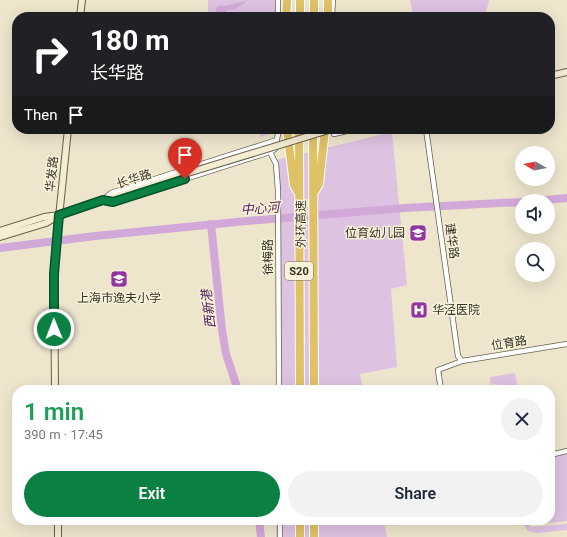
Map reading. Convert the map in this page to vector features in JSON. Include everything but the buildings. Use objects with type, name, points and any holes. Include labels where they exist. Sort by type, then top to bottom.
[{"type":"highway","points":[[286,12],[287,0]]},
{"type":"highway","points":[[300,0],[300,12]]},
{"type":"highway","points":[[314,0],[314,12]]},
{"type":"highway","points":[[328,0],[328,12]]},
{"type":"highway","points":[[288,134],[294,185],[299,194]]},
{"type":"highway","name":"外环高速","points":[[299,134],[300,385]]},
{"type":"highway","name":"外环高速","points":[[313,134],[314,385]]},
{"type":"highway","points":[[313,195],[319,184],[324,134]]},
{"type":"highway","points":[[300,525],[300,537]]},
{"type":"highway","points":[[314,525],[314,537]]},
{"type":"street","points":[[81,12],[82,0]]},
{"type":"street","points":[[278,0],[278,12]]},
{"type":"street","points":[[332,12],[333,0]]},
{"type":"street","points":[[555,75],[567,72]]},
{"type":"street","name":"华发路","points":[[55,385],[53,298],[55,252],[67,134]]},
{"type":"street","points":[[270,152],[275,149],[278,134]]},
{"type":"street","name":"长华路","points":[[0,231],[44,217],[59,215],[188,173],[317,134]]},
{"type":"street","name":"建华路","points":[[427,134],[458,356],[462,361]]},
{"type":"street","name":"长华路","points":[[103,200],[111,193],[277,140]]},
{"type":"street","name":"长华路","points":[[103,200],[113,202],[270,152]]},
{"type":"street","name":"徐梅路","points":[[270,152],[276,164],[278,207],[279,385]]},
{"type":"street","name":"长华路","points":[[0,237],[46,223],[59,215]]},
{"type":"street","name":"位育路","points":[[440,385],[438,370],[462,361],[567,344]]},
{"type":"street","points":[[555,454],[567,451]]},
{"type":"street","points":[[58,525],[58,537]]},
{"type":"street","points":[[280,525],[280,537]]},
{"type":"shaded area","points":[[208,0],[278,0],[278,12],[208,12]]},
{"type":"shaded area","points":[[410,0],[489,0],[486,12],[412,12]]},
{"type":"shaded area","points":[[247,1],[235,9],[226,10],[225,12],[216,12],[216,8],[220,5],[224,6]]},
{"type":"shaded area","points":[[260,134],[270,134],[260,137]]},
{"type":"shaded area","points":[[384,134],[392,134],[407,285],[391,289],[397,367],[360,374],[362,385],[276,385],[276,160]]},
{"type":"shaded area","points":[[515,373],[517,385],[491,385],[490,377]]},
{"type":"shaded area","points":[[567,454],[567,521],[555,522],[555,456]]},
{"type":"shaded area","points":[[567,524],[567,530],[536,533],[528,531],[524,525],[530,525],[532,527]]},
{"type":"shaded area","points":[[276,525],[385,525],[387,537],[276,537]]},
{"type":"waterway","name":"中心河","points":[[555,199],[567,198]]},
{"type":"waterway","name":"中心河","points":[[0,248],[95,236],[247,221],[404,208],[515,202]]},
{"type":"waterway","name":"西新港","points":[[211,224],[222,330],[226,354],[236,385]]},
{"type":"waterway","name":"西新港","points":[[260,525],[261,537]]},
{"type":"place","name":"位育幼儿园","points":[[418,233]]},
{"type":"place","name":"上海市逸夫小学","points":[[119,279]]},
{"type":"place","name":"华泾医院","points":[[419,310]]},
{"type":"route","points":[[54,329],[54,274],[59,215],[103,200],[113,202],[185,179]]}]
